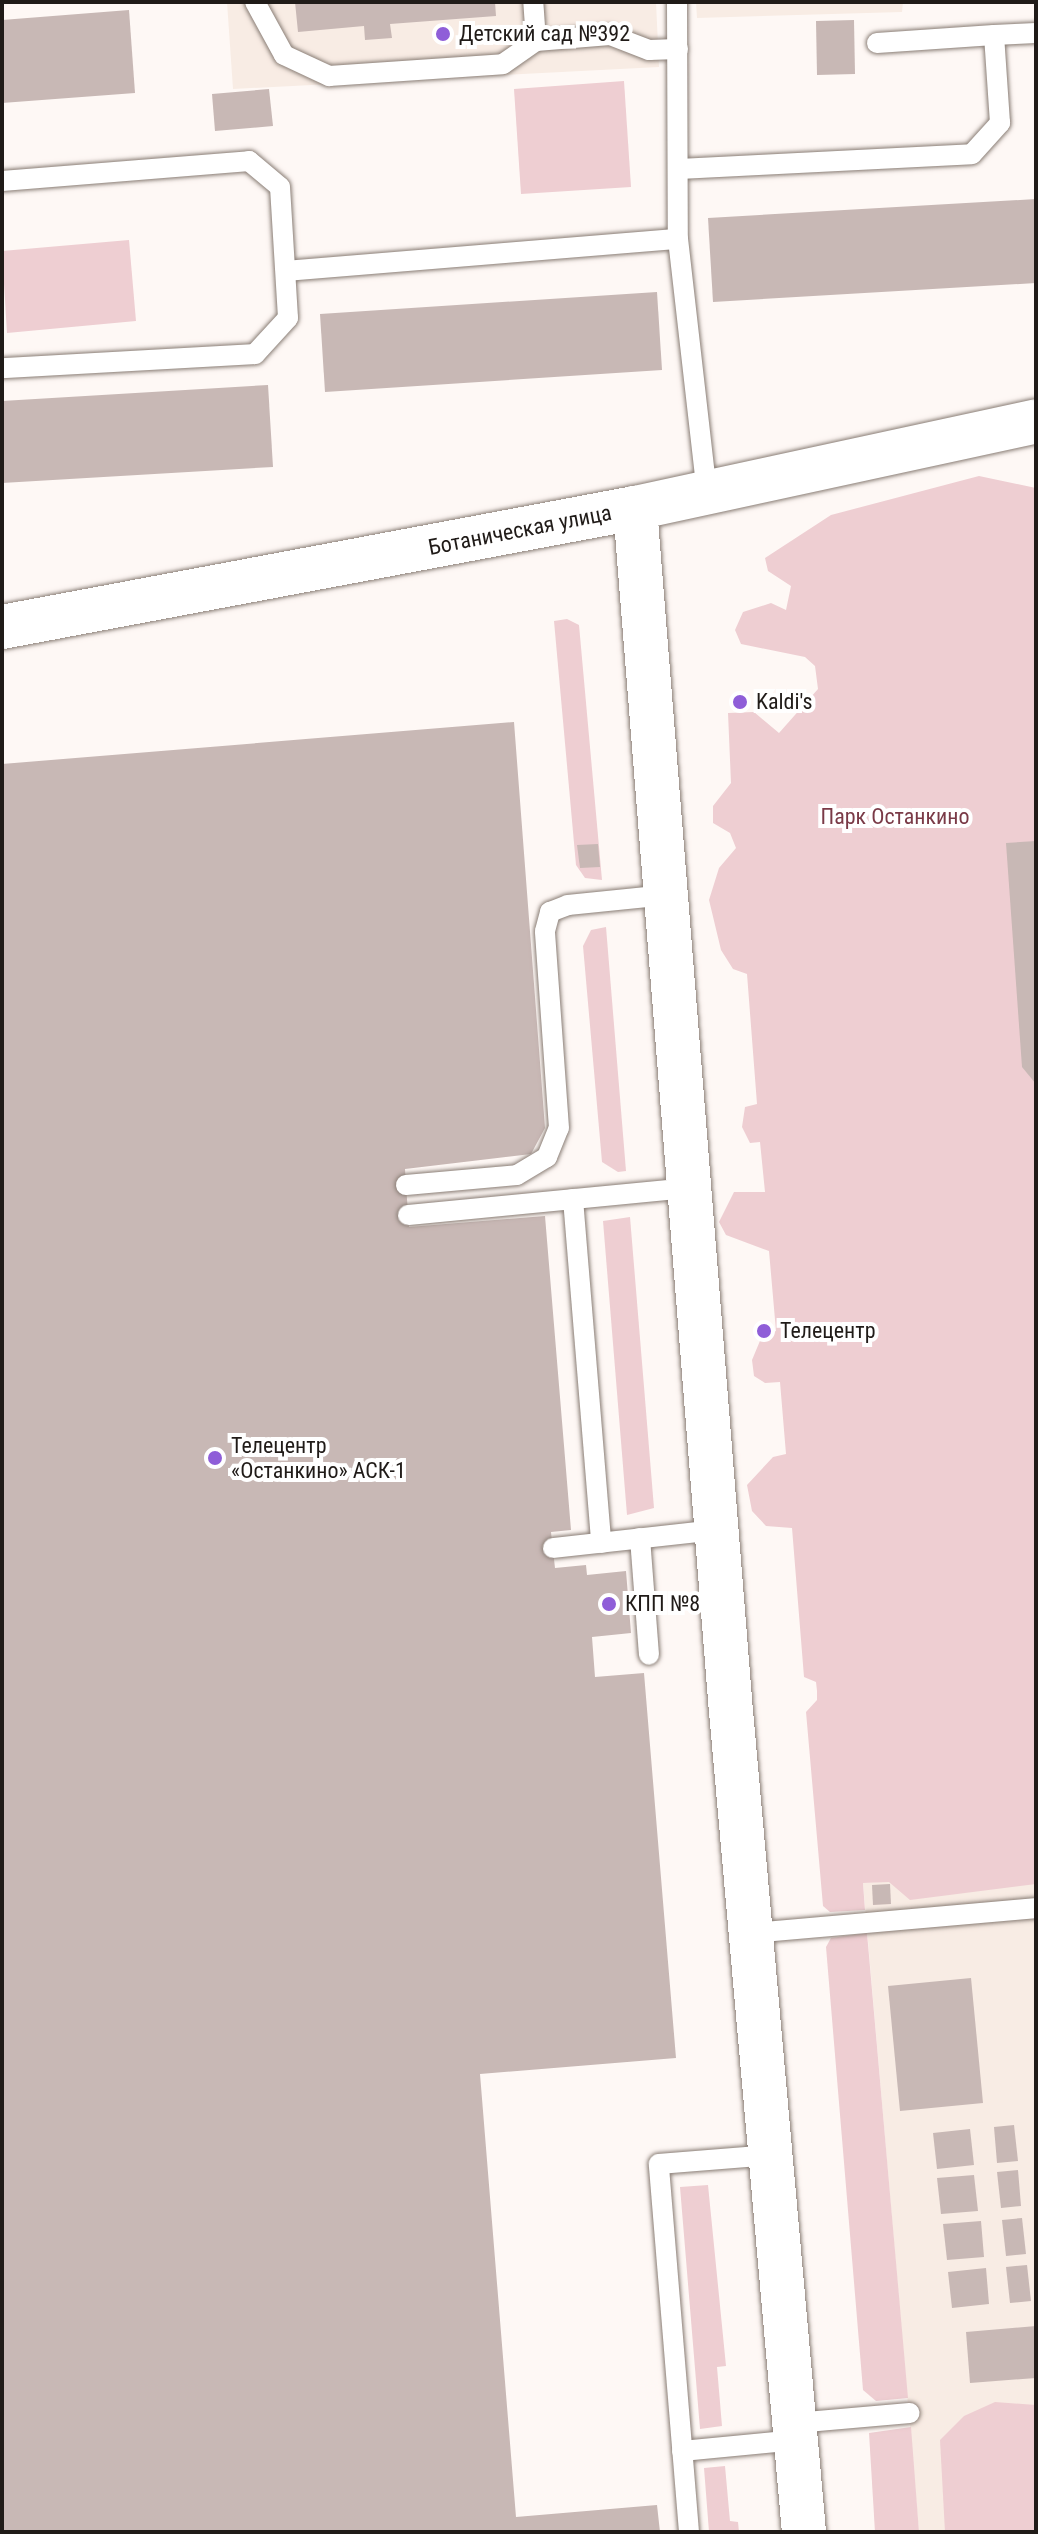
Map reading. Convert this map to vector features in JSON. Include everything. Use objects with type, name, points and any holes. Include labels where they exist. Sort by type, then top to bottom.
[{"type":"street","name":"Ботаническая улица","points":[[2,627],[635,508],[1036,421]]},
{"type":"street","points":[[635,508],[717,1530],[804,2532]]},
{"type":"lane","points":[[255,2],[284,55],[329,76],[503,64],[536,41],[610,35],[649,50],[678,49]]},
{"type":"lane","points":[[533,2],[536,41]]},
{"type":"lane","points":[[677,2],[678,239],[707,492]]},
{"type":"lane","points":[[877,43],[1036,33]]},
{"type":"lane","points":[[679,169],[972,154],[1000,123],[994,35]]},
{"type":"lane","points":[[2,181],[249,161],[280,187],[288,318],[255,354],[2,368]]},
{"type":"lane","points":[[286,271],[678,239]]},
{"type":"lane","points":[[406,1185],[517,1175],[547,1157],[559,1128],[545,931],[550,912],[568,905],[666,895]]},
{"type":"lane","points":[[408,1215],[690,1188]]},
{"type":"lane","points":[[573,1199],[601,1543]]},
{"type":"lane","points":[[553,1548],[717,1530]]},
{"type":"lane","points":[[640,1538],[649,1655]]},
{"type":"lane","points":[[752,1933],[1036,1908]]},
{"type":"lane","points":[[689,2532],[659,2164],[771,2155]]},
{"type":"lane","points":[[682,2451],[910,2413]]},
{"type":"shaded area","name":"Детский сад №392","points":[[227,2],[656,2],[659,67],[233,89]]},
{"type":"shaded area","points":[[696,2],[903,2],[902,12],[697,18]]},
{"type":"shaded area","points":[[1036,1872],[1036,2532],[919,2532],[863,1883]]},
{"type":"green space","points":[[624,81],[631,187],[521,194],[514,89]]},
{"type":"green space","points":[[129,240],[136,321],[7,333],[2,251]]},
{"type":"green space","name":"Парк Останкино","points":[[979,476],[1036,488],[1036,1884],[910,1900],[889,1882],[863,1883],[865,1910],[830,1912],[823,1906],[806,1712],[817,1700],[817,1691],[816,1682],[804,1677],[792,1528],[766,1526],[752,1511],[747,1485],[773,1457],[786,1454],[780,1382],[765,1383],[754,1376],[752,1360],[762,1336],[776,1331],[769,1251],[726,1235],[719,1222],[734,1192],[765,1192],[760,1142],[750,1143],[742,1127],[745,1107],[757,1104],[747,974],[733,969],[721,950],[709,900],[719,868],[736,848],[730,833],[713,823],[713,806],[731,783],[728,713],[754,712],[779,733],[818,689],[815,666],[805,657],[741,644],[735,630],[743,612],[771,603],[786,610],[791,586],[768,571],[765,558],[831,515]]},
{"type":"green space","points":[[567,619],[579,625],[602,880],[585,878],[576,865],[554,621]]},
{"type":"green space","points":[[606,927],[626,1171],[618,1172],[602,1162],[583,946],[591,930]]},
{"type":"green space","points":[[630,1217],[654,1508],[627,1515],[603,1221]]},
{"type":"green space","points":[[867,1933],[908,2398],[876,2401],[863,2390],[826,1947],[831,1938]]},
{"type":"green space","points":[[708,2185],[726,2366],[717,2367],[722,2426],[700,2429],[680,2187]]},
{"type":"green space","points":[[995,2402],[1036,2405],[1036,2532],[945,2532],[940,2440],[964,2416]]},
{"type":"green space","points":[[911,2427],[919,2532],[875,2532],[869,2433]]},
{"type":"green space","points":[[725,2466],[730,2521],[738,2522],[739,2532],[709,2532],[704,2468]]},
{"type":"building","points":[[295,2],[495,2],[496,16],[390,24],[392,38],[365,40],[364,26],[298,32]]},
{"type":"building","points":[[129,10],[135,93],[2,103],[2,20]]},
{"type":"building","points":[[854,20],[855,74],[817,75],[816,21]]},
{"type":"building","points":[[269,89],[273,126],[215,131],[212,94]]},
{"type":"building","points":[[1036,199],[1036,283],[713,302],[708,218]]},
{"type":"building","points":[[657,292],[662,370],[325,392],[320,314]]},
{"type":"building","points":[[268,385],[273,467],[2,483],[2,401]]},
{"type":"building","name":"Телецентр «Останкино» АСК-1","points":[[514,722],[545,1128],[531,1154],[405,1169],[409,1227],[545,1216],[571,1530],[551,1532],[555,1568],[586,1565],[587,1575],[626,1571],[631,1633],[592,1637],[595,1677],[644,1673],[676,2058],[480,2074],[516,2517],[657,2505],[660,2532],[2,2532],[2,764]]},
{"type":"building","points":[[1036,841],[1036,1084],[1022,1067],[1006,843]]},
{"type":"building","points":[[598,844],[600,867],[580,868],[577,845]]},
{"type":"building","points":[[890,1884],[891,1904],[873,1905],[872,1885]]},
{"type":"building","points":[[971,1978],[983,2103],[900,2111],[888,1986]]},
{"type":"building","points":[[1014,2125],[1018,2161],[997,2163],[994,2127]]},
{"type":"building","points":[[970,2129],[974,2165],[937,2169],[933,2133]]},
{"type":"building","points":[[1018,2170],[1021,2206],[1001,2208],[997,2172]]},
{"type":"building","points":[[974,2175],[978,2211],[941,2214],[937,2178]]},
{"type":"building","points":[[1022,2218],[1026,2254],[1006,2256],[1002,2220]]},
{"type":"building","points":[[981,2221],[984,2257],[947,2260],[943,2224]]},
{"type":"building","points":[[1027,2265],[1031,2301],[1010,2303],[1006,2267]]},
{"type":"building","points":[[986,2268],[989,2304],[952,2308],[948,2272]]},
{"type":"building","points":[[1036,2326],[1036,2378],[970,2383],[966,2332]]},
{"type":"place","name":"Детский сад №392","points":[[443,34]]},
{"type":"place","name":"Kaldi's","points":[[740,702]]},
{"type":"place","name":"Телецентр","points":[[764,1331]]},
{"type":"place","name":"Телецентр «Останкино» АСК-1","points":[[215,1458]]},
{"type":"place","name":"КПП №8","points":[[609,1604]]}]
